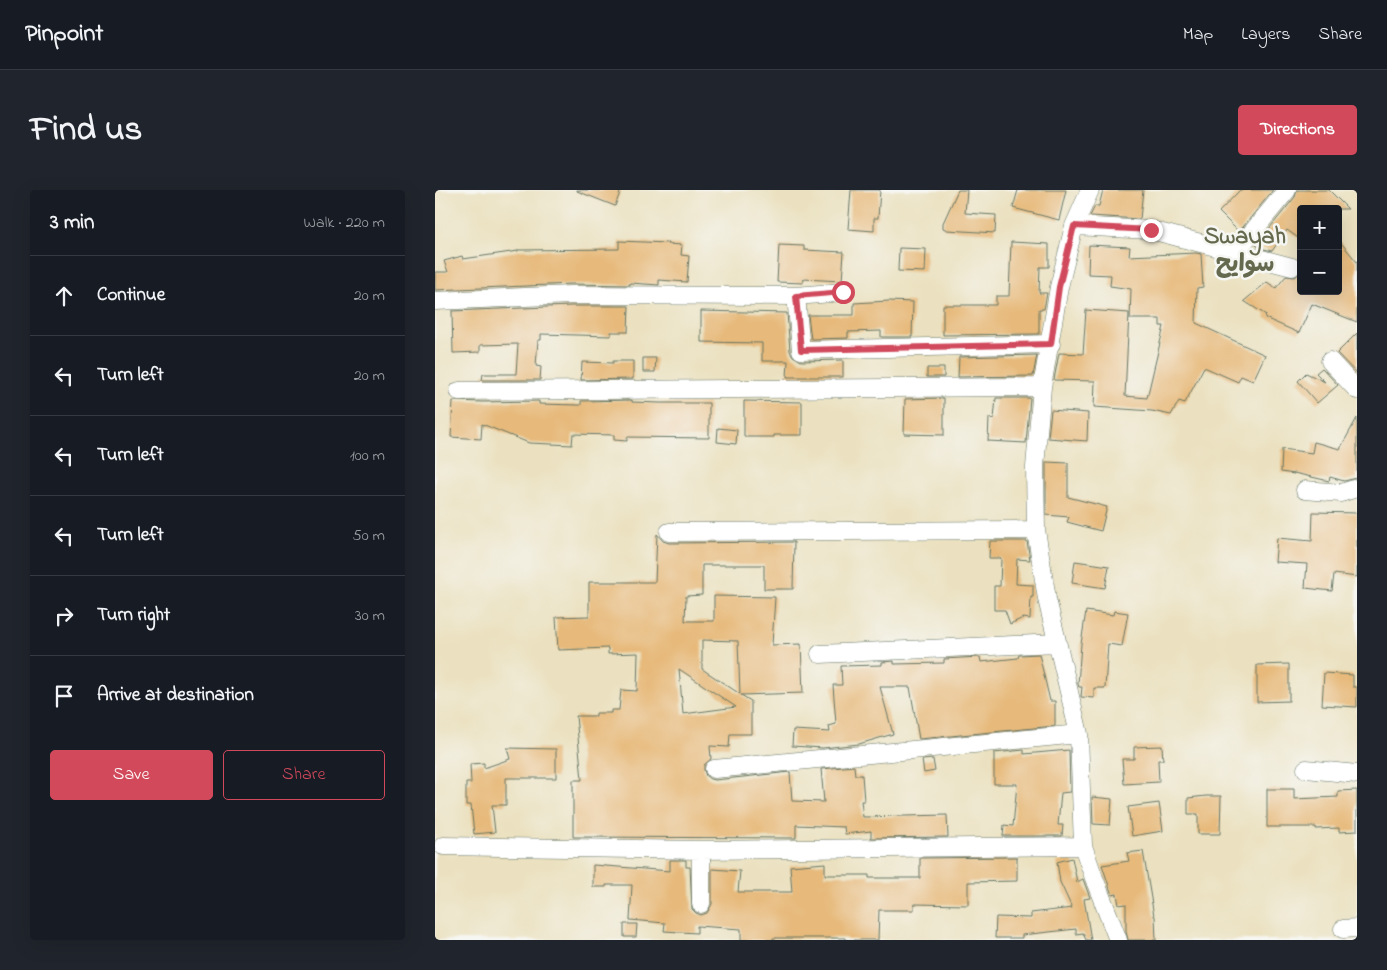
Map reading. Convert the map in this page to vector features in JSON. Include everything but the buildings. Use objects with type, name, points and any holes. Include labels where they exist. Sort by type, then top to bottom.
[{"type":"street","points":[[1090,190],[1074,226],[1059,287],[1051,344],[1042,387],[1035,467],[1036,530],[1056,643],[1079,734],[1083,846],[1118,940]]},
{"type":"street","points":[[1235,253],[1287,190]]},
{"type":"street","points":[[1074,226],[1151,230],[1292,268]]},
{"type":"street","points":[[435,301],[571,296],[796,296],[843,292]]},
{"type":"street","points":[[796,296],[801,350],[1051,344]]},
{"type":"street","points":[[1330,361],[1357,390]]},
{"type":"street","points":[[459,391],[1042,387]]},
{"type":"street","points":[[1305,490],[1341,493],[1357,488]]},
{"type":"street","points":[[669,532],[1036,530]]},
{"type":"street","points":[[820,654],[1056,643]]},
{"type":"street","points":[[713,770],[1079,734]]},
{"type":"street","points":[[1305,769],[1357,774]]},
{"type":"street","points":[[443,846],[701,850],[1083,846]]},
{"type":"street","points":[[701,850],[701,904]]},
{"type":"district","name":"Swayah سوايح","points":[[1245,249]]},
{"type":"route","points":[[843,292],[796,296],[801,350],[1051,344],[1059,287],[1074,226],[1151,230]]}]
